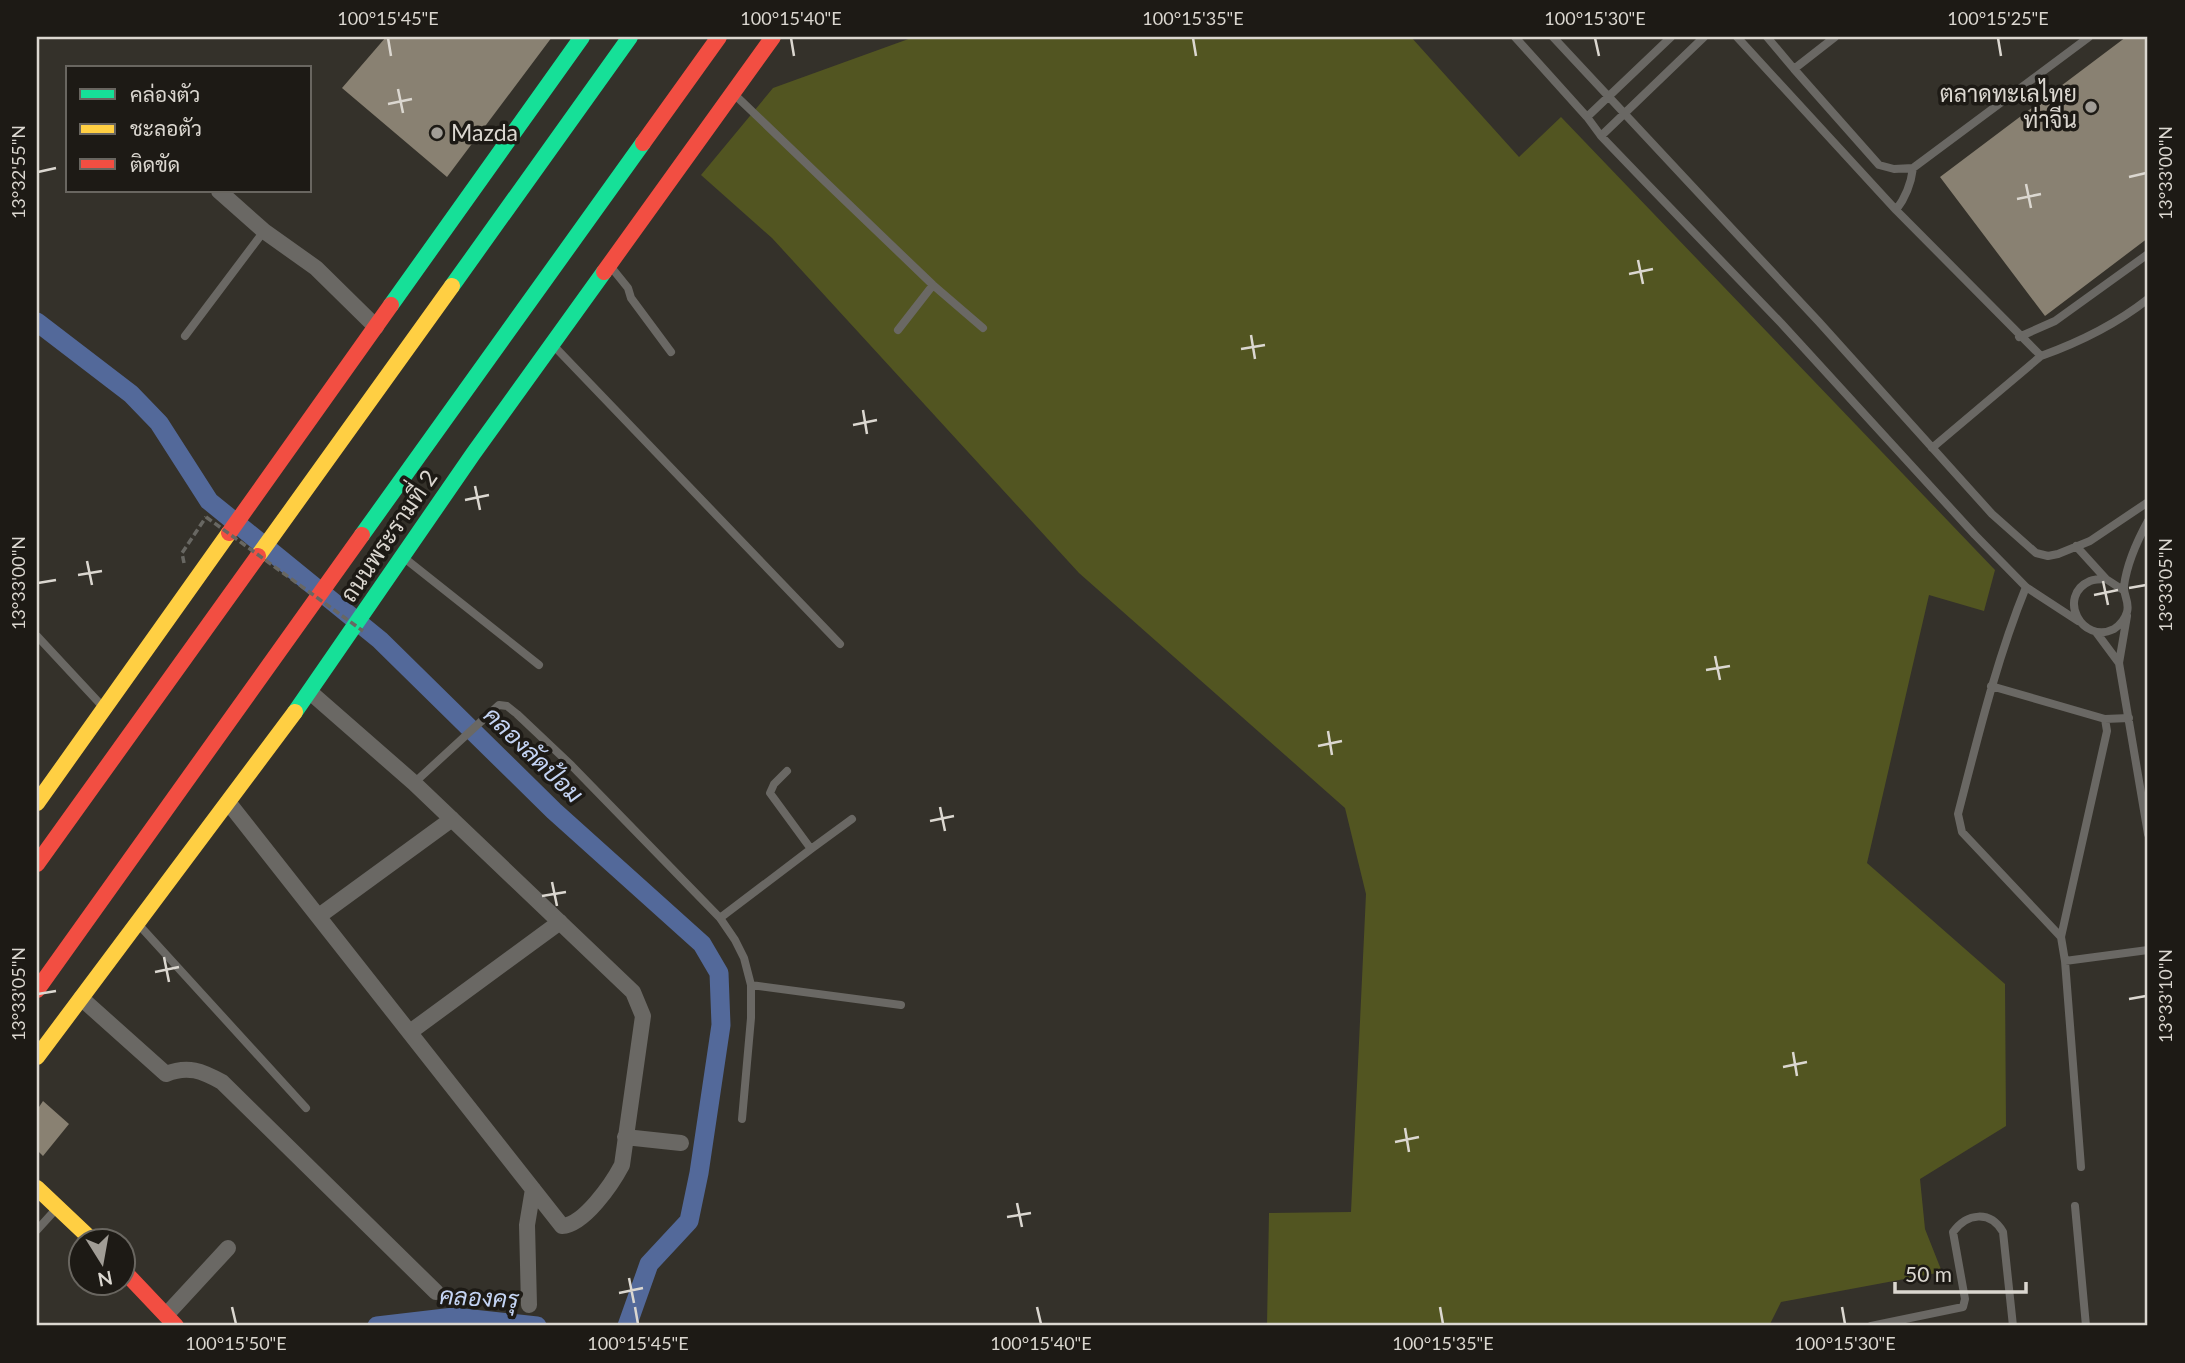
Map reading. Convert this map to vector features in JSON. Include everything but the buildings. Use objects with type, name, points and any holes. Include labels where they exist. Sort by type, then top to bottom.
[{"type":"main road","points":[[37,803],[582,37]]},
{"type":"main road","points":[[37,864],[630,37]]},
{"type":"main road","name":"ถนนพระรามที่ 2","points":[[37,990],[719,37]]},
{"type":"main road","name":"ถนนพระรามที่ 2","points":[[37,1057],[310,692],[473,454],[773,37]]},
{"type":"main road","points":[[37,839],[237,585]]},
{"type":"main road","points":[[37,1188],[76,1226]]},
{"type":"main road","points":[[136,1283],[172,1320]]},
{"type":"street","points":[[220,192],[264,231],[316,268],[376,327]]},
{"type":"street","points":[[228,802],[562,1226],[570,1226],[579,1220],[612,1184],[622,1165],[643,1017],[639,1002],[633,992],[414,783],[310,692]]},
{"type":"street","points":[[319,916],[452,819]]},
{"type":"street","points":[[410,1032],[560,922]]},
{"type":"street","points":[[81,998],[166,1074],[179,1069],[193,1069],[222,1082],[436,1292]]},
{"type":"street","points":[[625,1137],[681,1143]]},
{"type":"street","points":[[529,1305],[527,1225],[533,1189]]},
{"type":"street","points":[[172,1320],[228,1248]]},
{"type":"lane","points":[[1515,37],[1601,136],[1781,323],[2026,587],[2087,629],[2096,632],[2116,628],[2128,610]]},
{"type":"lane","points":[[1553,37],[1819,322],[1992,513],[2036,553],[2048,556],[2058,554],[2090,541],[2148,502]]},
{"type":"lane","points":[[1587,117],[1671,37]]},
{"type":"lane","points":[[1601,136],[1704,37]]},
{"type":"lane","points":[[1737,37],[1896,210],[2019,337],[2041,356]]},
{"type":"lane","points":[[1767,37],[1879,165],[1894,169],[1913,168],[2089,37]]},
{"type":"lane","points":[[1794,69],[1835,37]]},
{"type":"lane","points":[[733,93],[933,285],[983,328]]},
{"type":"lane","points":[[1896,210],[1904,200],[1912,180],[1913,168]]},
{"type":"lane","points":[[185,336],[264,231]]},
{"type":"lane","points":[[2019,337],[2055,321],[2148,254]]},
{"type":"lane","points":[[609,265],[628,288],[631,298],[671,352]]},
{"type":"lane","points":[[898,330],[933,285]]},
{"type":"lane","points":[[1932,447],[2041,356],[2077,344],[2127,315],[2148,299]]},
{"type":"lane","points":[[553,345],[840,644]]},
{"type":"lane","points":[[2123,590],[2130,559],[2148,521]]},
{"type":"lane","points":[[2076,546],[2106,579],[2123,590],[2127,599],[2128,610],[2119,663],[2148,834]]},
{"type":"lane","points":[[403,557],[539,665]]},
{"type":"lane","points":[[2078,621],[2073,612],[2077,592],[2085,583],[2106,579]]},
{"type":"lane","points":[[2026,587],[2005,639],[1958,814],[1962,832],[2061,937]]},
{"type":"lane","points":[[2096,632],[2119,663]]},
{"type":"lane","points":[[37,636],[104,708]]},
{"type":"lane","points":[[1991,686],[2105,719],[2129,718]]},
{"type":"lane","points":[[414,783],[499,705],[507,706],[572,766],[720,918],[744,958],[751,985],[751,1018],[742,1119]]},
{"type":"lane","points":[[2081,1167],[2066,961],[2061,937],[2107,731],[2105,719]]},
{"type":"lane","points":[[787,771],[774,784],[770,793],[811,849]]},
{"type":"lane","points":[[720,918],[852,819]]},
{"type":"lane","points":[[137,923],[306,1108]]},
{"type":"lane","points":[[2066,961],[2148,950]]},
{"type":"lane","points":[[751,985],[901,1005]]},
{"type":"lane","points":[[2075,1206],[2086,1326]]},
{"type":"lane","points":[[37,1230],[57,1208]]},
{"type":"lane","points":[[1871,1326],[1963,1307],[1965,1299],[1953,1232],[1966,1219],[1986,1216],[1997,1222],[2003,1232],[2013,1326]]},
{"type":"path","points":[[206,517],[363,631]]},
{"type":"green space","points":[[914,37],[1411,37],[1519,157],[1561,117],[1995,570],[1984,611],[1929,595],[1867,863],[2005,984],[2006,1126],[1920,1179],[1925,1229],[1942,1272],[1781,1302],[1769,1326],[1267,1326],[1269,1213],[1351,1212],[1366,894],[1345,808],[1079,573],[772,238],[701,175],[773,88]]},
{"type":"waterway","name":"คลองลัดป้อม","points":[[37,322],[131,394],[159,423],[209,501],[380,640],[554,811],[702,944],[719,973],[721,1025],[699,1173],[689,1221],[649,1264],[627,1326]]},
{"type":"waterway","name":"คลองครุ","points":[[377,1326],[454,1317],[537,1326]]},
{"type":"traffic: fast","points":[[391,305],[582,37]]},
{"type":"traffic: fast","points":[[452,286],[630,37]]},
{"type":"traffic: fast","points":[[362,535],[643,143]]},
{"type":"traffic: fast","points":[[295,712],[473,454],[604,272]]},
{"type":"traffic: slow","points":[[258,556],[452,286]]},
{"type":"traffic: slow","points":[[37,803],[229,533]]},
{"type":"traffic: slow","points":[[37,1057],[295,712]]},
{"type":"traffic: slow","points":[[37,1188],[77,1226]]},
{"type":"traffic: jam","points":[[643,143],[719,37]]},
{"type":"traffic: jam","points":[[604,272],[773,37]]},
{"type":"traffic: jam","points":[[229,533],[391,305]]},
{"type":"traffic: jam","points":[[37,990],[362,535]]},
{"type":"traffic: jam","points":[[37,864],[258,556]]},
{"type":"traffic: jam","points":[[136,1284],[176,1326]]},
{"type":"place","name":"ตลาดทะเลไทย ท่าจีน","points":[[2091,107]]},
{"type":"place","name":"Mazda","points":[[437,133]]}]
